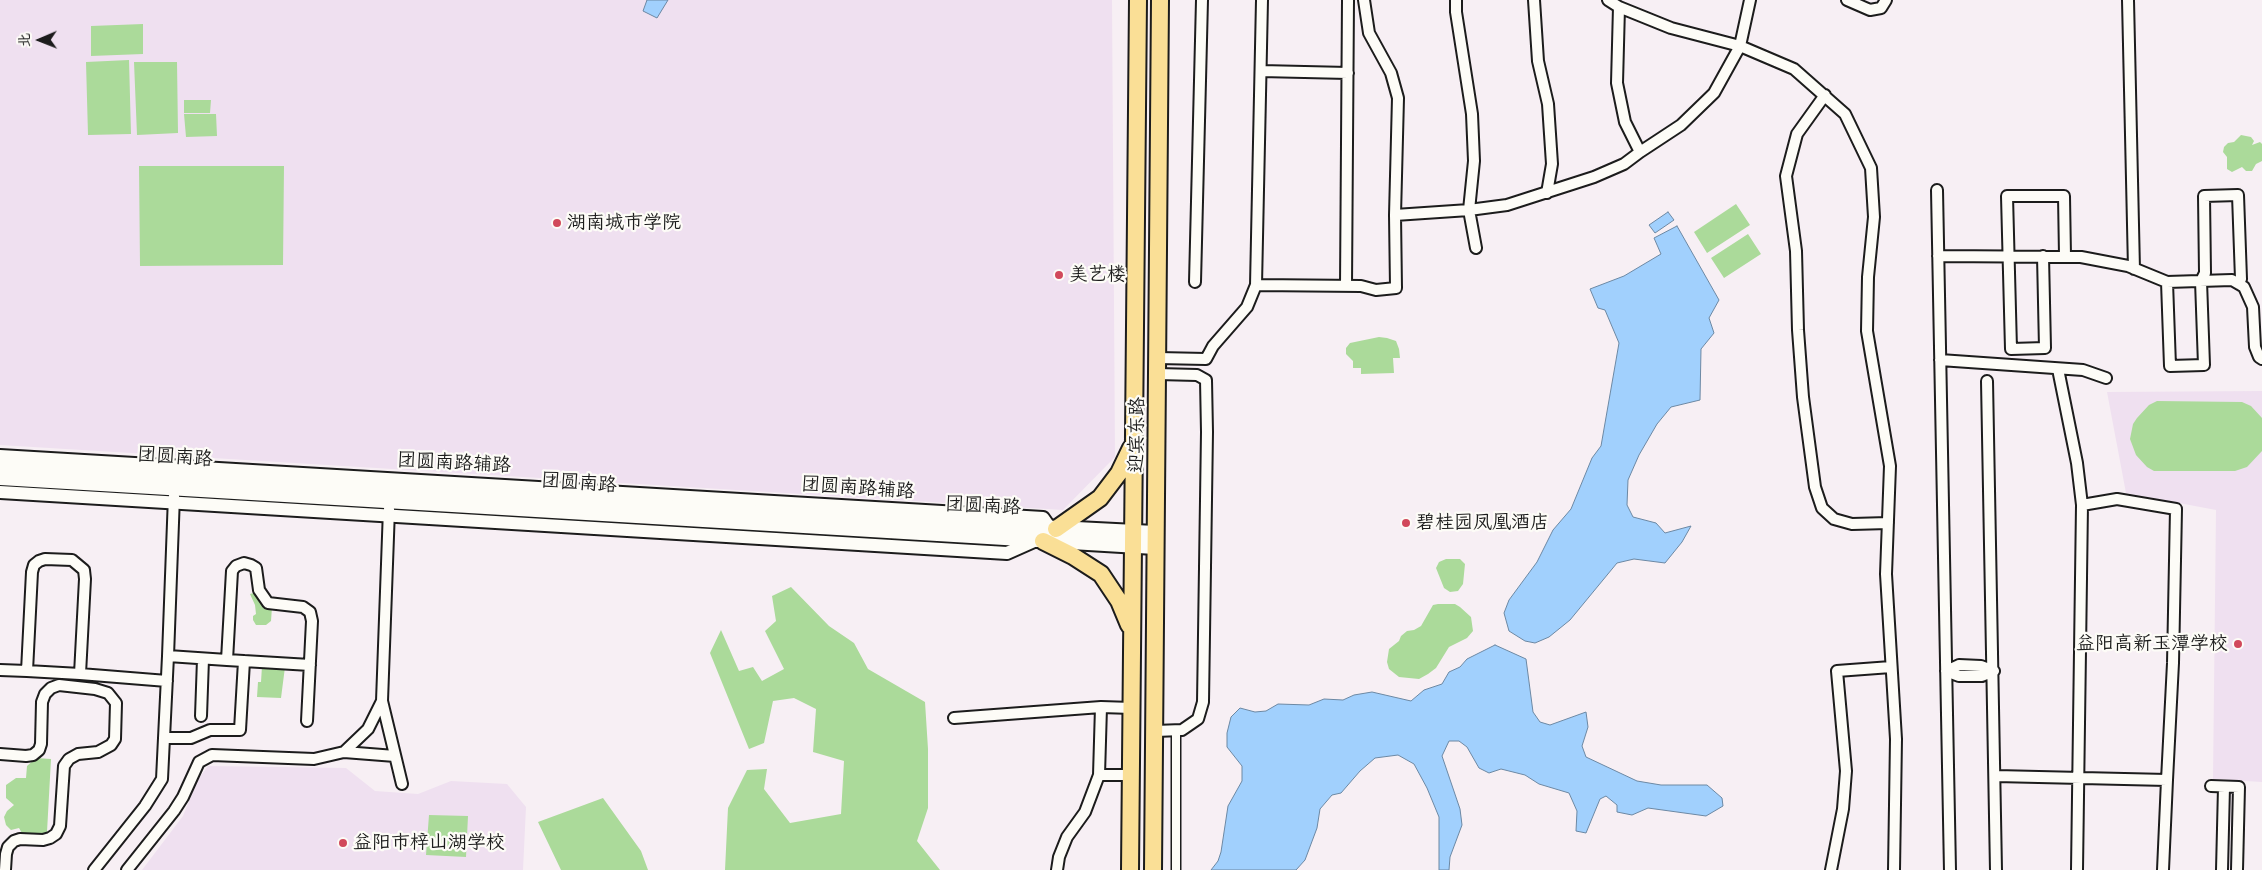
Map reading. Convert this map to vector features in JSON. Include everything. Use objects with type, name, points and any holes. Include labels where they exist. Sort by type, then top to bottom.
[{"type":"highway","name":"迎宾东路","points":[[1130,870],[1138,0]]},
{"type":"highway","name":"迎宾东路","points":[[1153,870],[1160,0]]},
{"type":"highway","points":[[1132,633],[1119,601],[1102,574],[1073,556],[1046,535],[1100,498],[1119,473],[1134,441]]},
{"type":"main road","name":"团圆南路","points":[[0,466],[742,512],[1046,535]]},
{"type":"main road","name":"团圆南路","points":[[0,478],[174,495],[389,509],[1155,540]]},
{"type":"street","points":[[1195,282],[1202,0]]},
{"type":"street","points":[[1158,366],[1206,359],[1213,346],[1247,308],[1256,285],[1262,0]]},
{"type":"street","points":[[1346,286],[1348,0]]},
{"type":"street","points":[[1256,285],[1346,286],[1376,290],[1396,288],[1394,215],[1398,98],[1391,73],[1369,32],[1364,0]]},
{"type":"street","points":[[1456,0],[1456,12],[1472,114],[1474,162],[1469,210],[1476,248]]},
{"type":"street","points":[[1534,0],[1538,61],[1548,104],[1552,164],[1547,193]]},
{"type":"street","points":[[1608,0],[1618,7],[1671,28],[1740,46],[1794,69],[1844,114],[1871,168],[1874,218],[1868,277],[1868,331],[1890,466],[1886,574],[1896,739],[1894,870]]},
{"type":"street","points":[[1394,215],[1469,210],[1507,205],[1547,193],[1624,164],[1681,125],[1714,93],[1740,46],[1750,0]]},
{"type":"street","points":[[1847,0],[1870,10],[1881,8],[1886,0]]},
{"type":"street","points":[[2128,0],[2134,269]]},
{"type":"street","points":[[1618,7],[1617,82],[1625,122],[1640,152]]},
{"type":"street","points":[[1261,71],[1348,73]]},
{"type":"street","points":[[1825,95],[1796,134],[1786,176],[1796,251],[1798,330],[1815,487],[1822,508],[1834,519],[1852,524],[1888,523]]},
{"type":"street","points":[[1937,190],[1950,870]]},
{"type":"street","points":[[2167,282],[2170,366],[2204,365],[2201,281],[2206,273],[2204,196],[2238,195],[2241,279],[2239,284]]},
{"type":"street","points":[[2043,256],[2045,348],[2011,349],[2007,196],[2064,196],[2065,256]]},
{"type":"street","points":[[1938,256],[2081,257],[2134,269],[2167,282],[2232,280],[2244,287],[2253,307],[2255,347],[2259,357],[2262,359]]},
{"type":"street","points":[[1940,360],[2083,370],[2106,378]]},
{"type":"street","points":[[1155,731],[1182,730],[1198,719],[1204,702],[1206,380],[1197,375],[1158,366]]},
{"type":"street","points":[[2058,369],[2077,463],[2082,505],[2077,870]]},
{"type":"street","points":[[1987,381],[1996,776],[1996,870]]},
{"type":"street","name":"团圆南路辅路","points":[[0,456],[1043,518],[1046,535]]},
{"type":"street","points":[[0,492],[174,495],[162,779],[145,806],[94,870]]},
{"type":"street","points":[[2082,505],[2117,499],[2176,509],[2173,663],[2163,870]]},
{"type":"street","points":[[389,509],[382,701],[402,784]]},
{"type":"street","points":[[27,671],[32,572],[34,565],[46,559],[72,560],[84,570],[85,579],[80,674]]},
{"type":"street","points":[[227,660],[232,571],[236,566],[244,563],[256,568],[259,590],[268,603],[303,607],[310,612],[312,620],[307,721]]},
{"type":"street","points":[[168,656],[310,665]]},
{"type":"street","points":[[201,716],[203,659]]},
{"type":"street","points":[[164,738],[192,738],[210,730],[240,730],[244,661]]},
{"type":"street","points":[[1831,870],[1843,809],[1846,771],[1837,671],[1891,667]]},
{"type":"street","points":[[0,670],[167,681]]},
{"type":"street","points":[[1946,671],[1958,676],[1982,676],[1994,670]]},
{"type":"street","points":[[0,754],[26,756],[39,750],[41,744],[42,702],[45,694],[51,688],[59,685],[95,689],[108,693],[116,703],[115,739],[111,745],[98,752],[78,754],[69,759],[64,766],[60,826],[56,834],[43,840],[20,839],[14,841],[8,847],[5,870]]},
{"type":"street","points":[[344,752],[368,729],[382,701]]},
{"type":"street","points":[[954,718],[1101,707],[1132,708]]},
{"type":"street","points":[[1057,870],[1059,857],[1068,836],[1085,812],[1099,775],[1101,707]]},
{"type":"street","points":[[1176,730],[1176,870]]},
{"type":"street","points":[[127,870],[174,811],[200,762],[212,755],[314,760],[344,752],[396,756]]},
{"type":"street","points":[[1099,775],[1131,775]]},
{"type":"street","points":[[1996,776],[2167,780]]},
{"type":"street","points":[[2211,786],[2239,788],[2237,870]]},
{"type":"street","points":[[2222,870],[2224,787]]},
{"type":"shaded area","name":"湖南城市学院","points":[[0,0],[1112,0],[1115,457],[1063,510],[0,445]]},
{"type":"shaded area","name":"益阳高新玉潭学校","points":[[2262,391],[2262,782],[2213,779],[2216,510],[2126,493],[2107,392]]},
{"type":"shaded area","name":"益阳市梓山湖学校","points":[[208,766],[346,768],[375,791],[418,794],[451,781],[507,784],[526,807],[523,870],[142,870],[183,816],[197,781]]},
{"type":"green space","points":[[143,24],[143,54],[91,56],[91,26]]},
{"type":"green space","points":[[129,60],[131,134],[88,135],[86,62]]},
{"type":"green space","points":[[134,62],[177,62],[178,133],[137,135]]},
{"type":"green space","points":[[184,100],[211,100],[210,113],[184,113]]},
{"type":"green space","points":[[184,114],[216,114],[217,136],[186,137]]},
{"type":"green space","points":[[2241,135],[2251,137],[2254,141],[2252,145],[2260,142],[2262,144],[2262,161],[2256,164],[2252,171],[2246,171],[2242,167],[2232,172],[2227,169],[2227,157],[2223,152],[2224,147],[2228,143],[2234,142]]},
{"type":"green space","points":[[139,166],[284,166],[283,265],[140,266]]},
{"type":"green space","points":[[1736,204],[1750,225],[1707,253],[1694,232]]},
{"type":"green space","points":[[1748,234],[1761,254],[1724,278],[1711,258]]},
{"type":"green space","points":[[1379,337],[1396,341],[1400,358],[1393,358],[1394,373],[1361,374],[1361,368],[1353,368],[1353,361],[1346,354],[1346,348],[1350,343]]},
{"type":"green space","points":[[2157,401],[2242,402],[2251,406],[2262,418],[2262,451],[2247,467],[2235,471],[2154,471],[2147,467],[2136,455],[2130,439],[2133,424],[2137,418],[2149,405]]},
{"type":"green space","points":[[1446,559],[1460,559],[1465,564],[1463,584],[1458,591],[1450,592],[1444,588],[1436,568],[1439,562]]},
{"type":"green space","points":[[791,587],[829,626],[854,643],[868,669],[925,702],[928,749],[928,808],[917,841],[940,870],[725,870],[728,808],[747,770],[767,769],[764,789],[790,823],[841,814],[844,761],[813,752],[816,709],[794,698],[773,701],[764,743],[749,749],[710,653],[721,630],[739,671],[753,667],[762,681],[784,669],[765,631],[776,621],[772,596]]},
{"type":"green space","points":[[257,592],[260,601],[272,607],[271,621],[266,625],[256,625],[253,620],[253,616],[256,614],[255,605],[250,594]]},
{"type":"green space","points":[[1455,604],[1460,607],[1471,617],[1473,631],[1467,638],[1449,647],[1436,668],[1428,674],[1419,679],[1399,677],[1389,669],[1387,662],[1389,649],[1407,631],[1421,626],[1433,605]]},
{"type":"green space","points":[[262,666],[285,667],[281,698],[257,697],[258,682],[261,682]]},
{"type":"green space","points":[[36,758],[51,759],[47,832],[42,837],[23,835],[19,828],[11,830],[6,825],[4,817],[7,811],[14,805],[6,798],[6,785],[16,778],[26,778],[27,766]]},
{"type":"green space","points":[[603,798],[641,851],[648,870],[561,870],[538,822]]},
{"type":"green space","points":[[429,815],[468,816],[466,857],[426,855]]},
{"type":"water","points":[[647,0],[668,0],[657,18],[643,11]]},
{"type":"water","points":[[1668,212],[1674,220],[1655,233],[1649,225]]},
{"type":"water","points":[[1677,226],[1719,300],[1709,318],[1714,333],[1701,349],[1700,400],[1671,407],[1657,424],[1639,455],[1628,480],[1627,505],[1633,517],[1656,523],[1665,533],[1691,526],[1682,542],[1665,563],[1634,559],[1617,563],[1570,620],[1549,637],[1535,643],[1525,641],[1509,631],[1504,613],[1509,600],[1537,562],[1553,530],[1571,509],[1592,458],[1601,446],[1619,343],[1605,310],[1598,308],[1590,289],[1624,276],[1661,254],[1654,238]]},
{"type":"water","points":[[1495,645],[1526,659],[1533,712],[1540,722],[1550,725],[1586,712],[1588,727],[1582,746],[1586,757],[1637,781],[1661,785],[1707,785],[1722,798],[1723,806],[1706,816],[1648,808],[1632,815],[1617,812],[1617,805],[1606,796],[1600,799],[1586,833],[1576,831],[1577,811],[1569,793],[1539,784],[1525,775],[1501,769],[1489,773],[1479,768],[1467,747],[1459,741],[1449,741],[1442,756],[1460,809],[1462,825],[1450,857],[1449,870],[1439,870],[1439,817],[1427,788],[1414,764],[1398,755],[1375,758],[1360,771],[1341,793],[1332,795],[1320,809],[1317,828],[1305,860],[1296,870],[1211,870],[1218,861],[1221,852],[1228,806],[1242,781],[1242,766],[1227,747],[1227,733],[1231,717],[1240,708],[1255,712],[1266,711],[1278,704],[1309,705],[1324,699],[1343,700],[1354,695],[1372,692],[1411,701],[1424,690],[1442,684],[1449,672],[1460,667],[1467,659]]},
{"type":"place","name":"湖南城市学院","points":[[557,223]]},
{"type":"place","name":"美艺楼","points":[[1059,275]]},
{"type":"place","name":"碧桂园凤凰酒店","points":[[1406,523]]},
{"type":"place","name":"益阳高新玉潭学校","points":[[2238,644]]},
{"type":"place","name":"益阳市梓山湖学校","points":[[343,843]]}]
